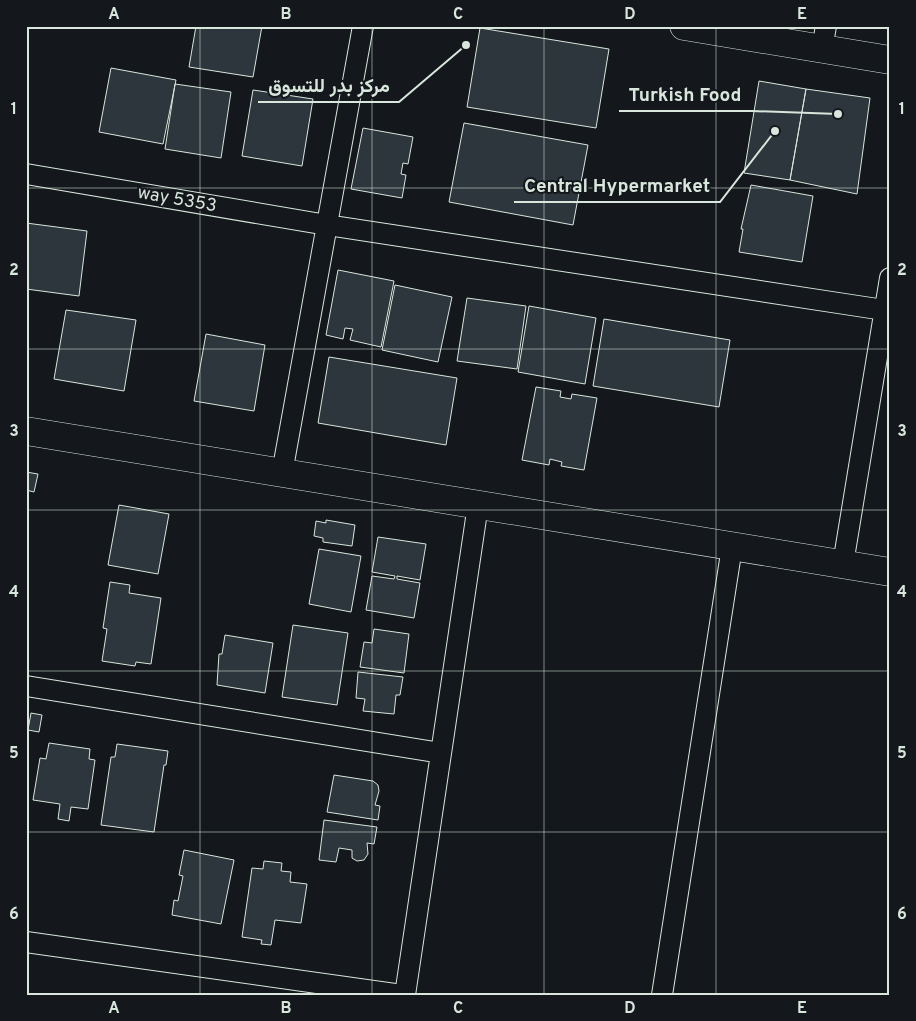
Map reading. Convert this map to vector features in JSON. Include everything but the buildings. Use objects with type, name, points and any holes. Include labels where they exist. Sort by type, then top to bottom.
[{"type":"street","points":[[282,473],[363,26]]},
{"type":"street","points":[[684,26],[824,38],[890,60]]},
{"type":"street","name":"way 5353","points":[[26,174],[327,225],[884,310]]},
{"type":"street","points":[[843,564],[890,278]]},
{"type":"street","points":[[26,431],[890,572]]},
{"type":"street","points":[[26,942],[403,995],[478,505]]},
{"type":"street","points":[[662,995],[732,547]]},
{"type":"street","points":[[26,686],[441,753]]},
{"type":"place","name":"مركز بدر للتسوق","points":[[466,45]]},
{"type":"place","name":"Turkish Food","points":[[838,114]]},
{"type":"place","name":"Central Hypermarket","points":[[775,131]]}]
